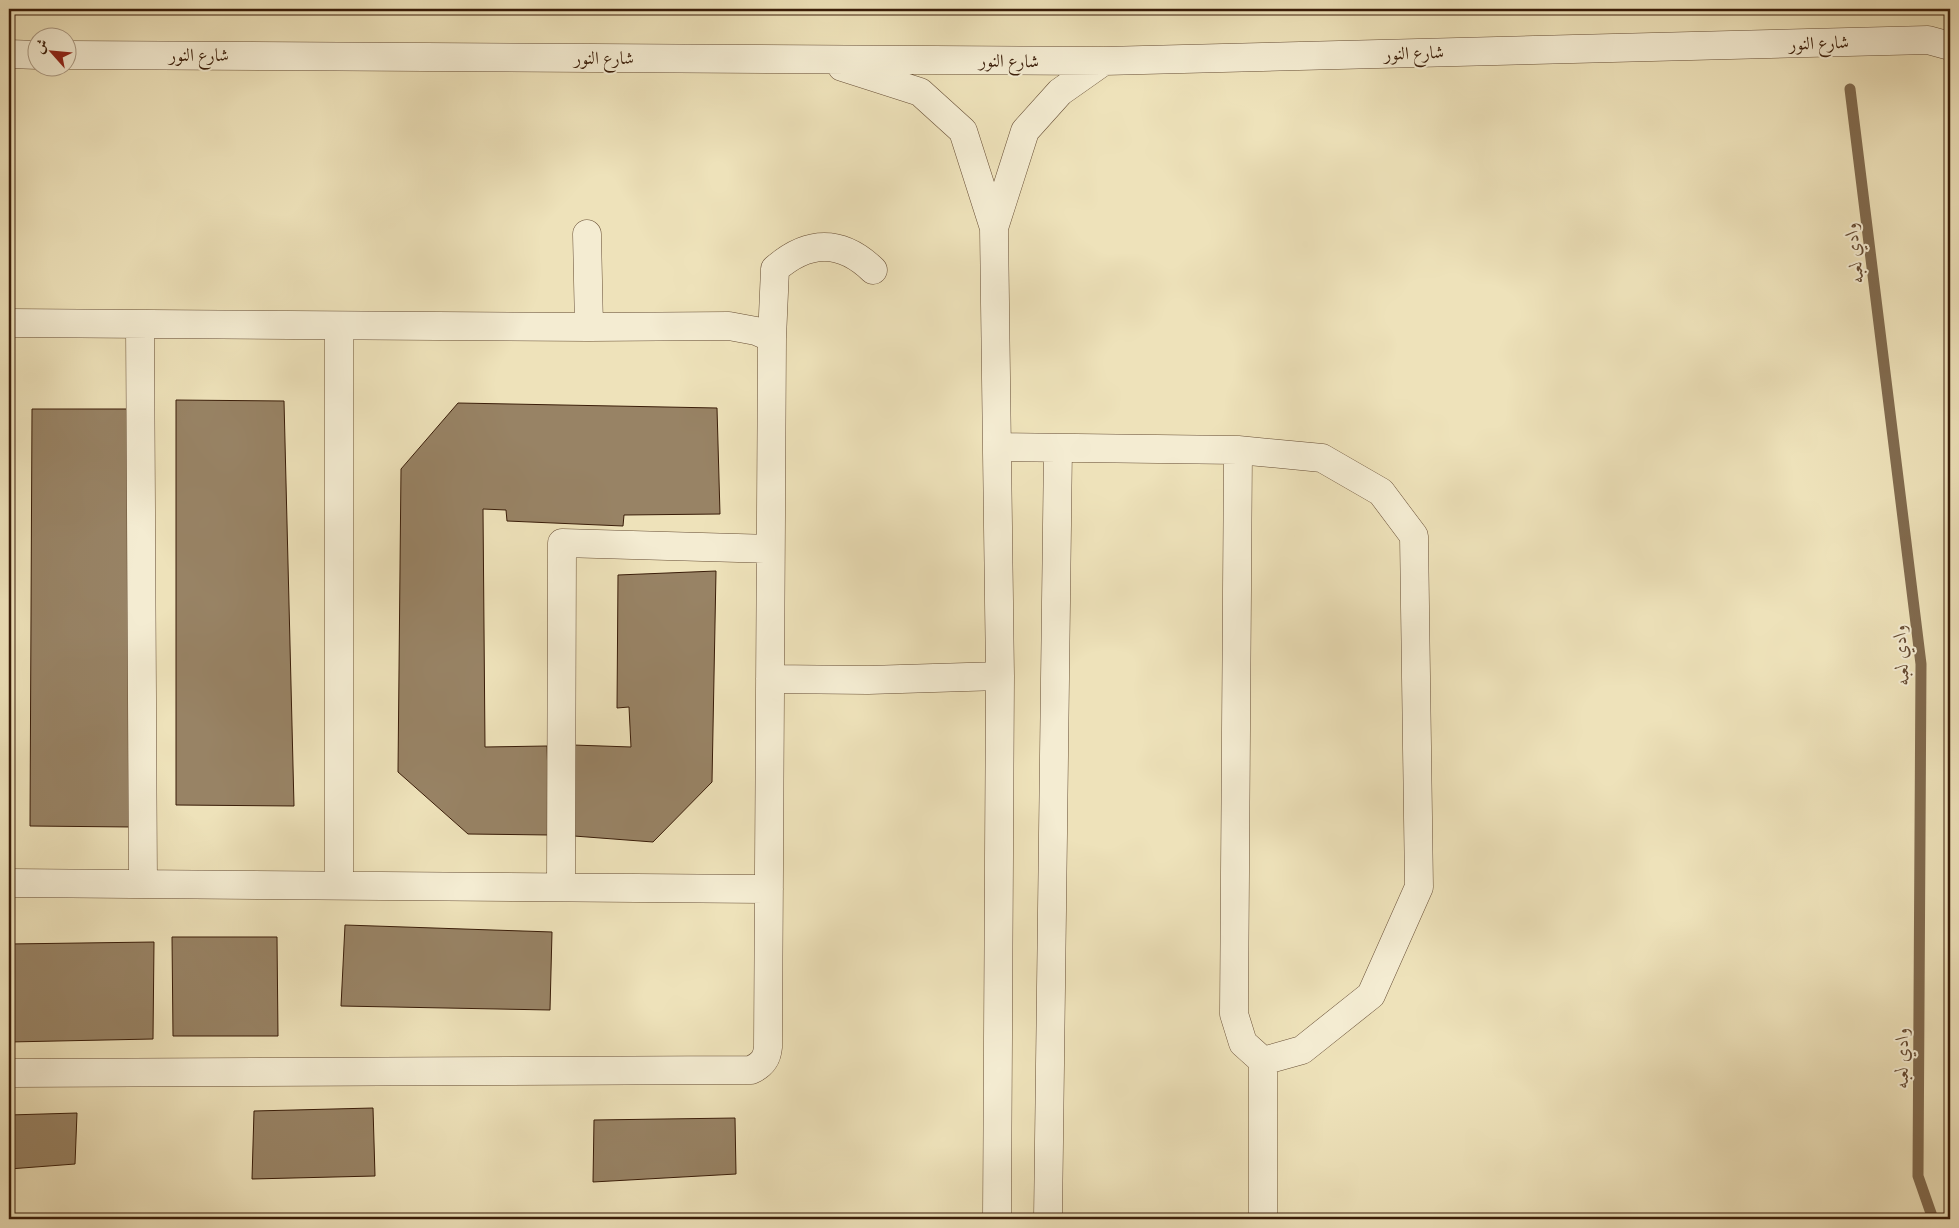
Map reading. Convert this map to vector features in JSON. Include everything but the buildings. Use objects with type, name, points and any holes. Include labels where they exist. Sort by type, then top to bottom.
[{"type":"street","name":"شارع النور","points":[[78,55],[1104,62],[1928,40],[1950,46]]},
{"type":"street","points":[[9,54],[28,55]]},
{"type":"street","points":[[814,59],[920,92],[963,131],[994,228],[1000,676],[997,1219]]},
{"type":"street","points":[[994,228],[1026,131],[1060,92],[1104,62]]},
{"type":"street","points":[[587,234],[589,327]]},
{"type":"street","points":[[9,1073],[751,1070],[762,1063],[767,1055],[768,1047],[770,549],[772,338],[775,270],[786,259],[800,251],[815,247],[831,247],[847,251],[861,259],[873,270]]},
{"type":"street","points":[[9,323],[339,326],[729,326],[756,331],[772,338]]},
{"type":"street","points":[[140,324],[143,884]]},
{"type":"street","points":[[338,885],[339,326]]},
{"type":"street","points":[[997,447],[1238,450],[1322,458],[1381,492],[1414,536],[1419,887],[1371,994],[1302,1050],[1263,1061]]},
{"type":"street","points":[[1048,1219],[1058,448]]},
{"type":"street","points":[[1238,450],[1234,1014],[1243,1043],[1263,1061],[1263,1219]]},
{"type":"street","points":[[561,887],[562,543],[770,549]]},
{"type":"street","points":[[770,679],[868,680],[1000,676]]},
{"type":"street","points":[[9,883],[769,889]]},
{"type":"waterway","name":"وادي لعبه","points":[[1850,89],[1921,664],[1918,1176],[1933,1219]]}]
